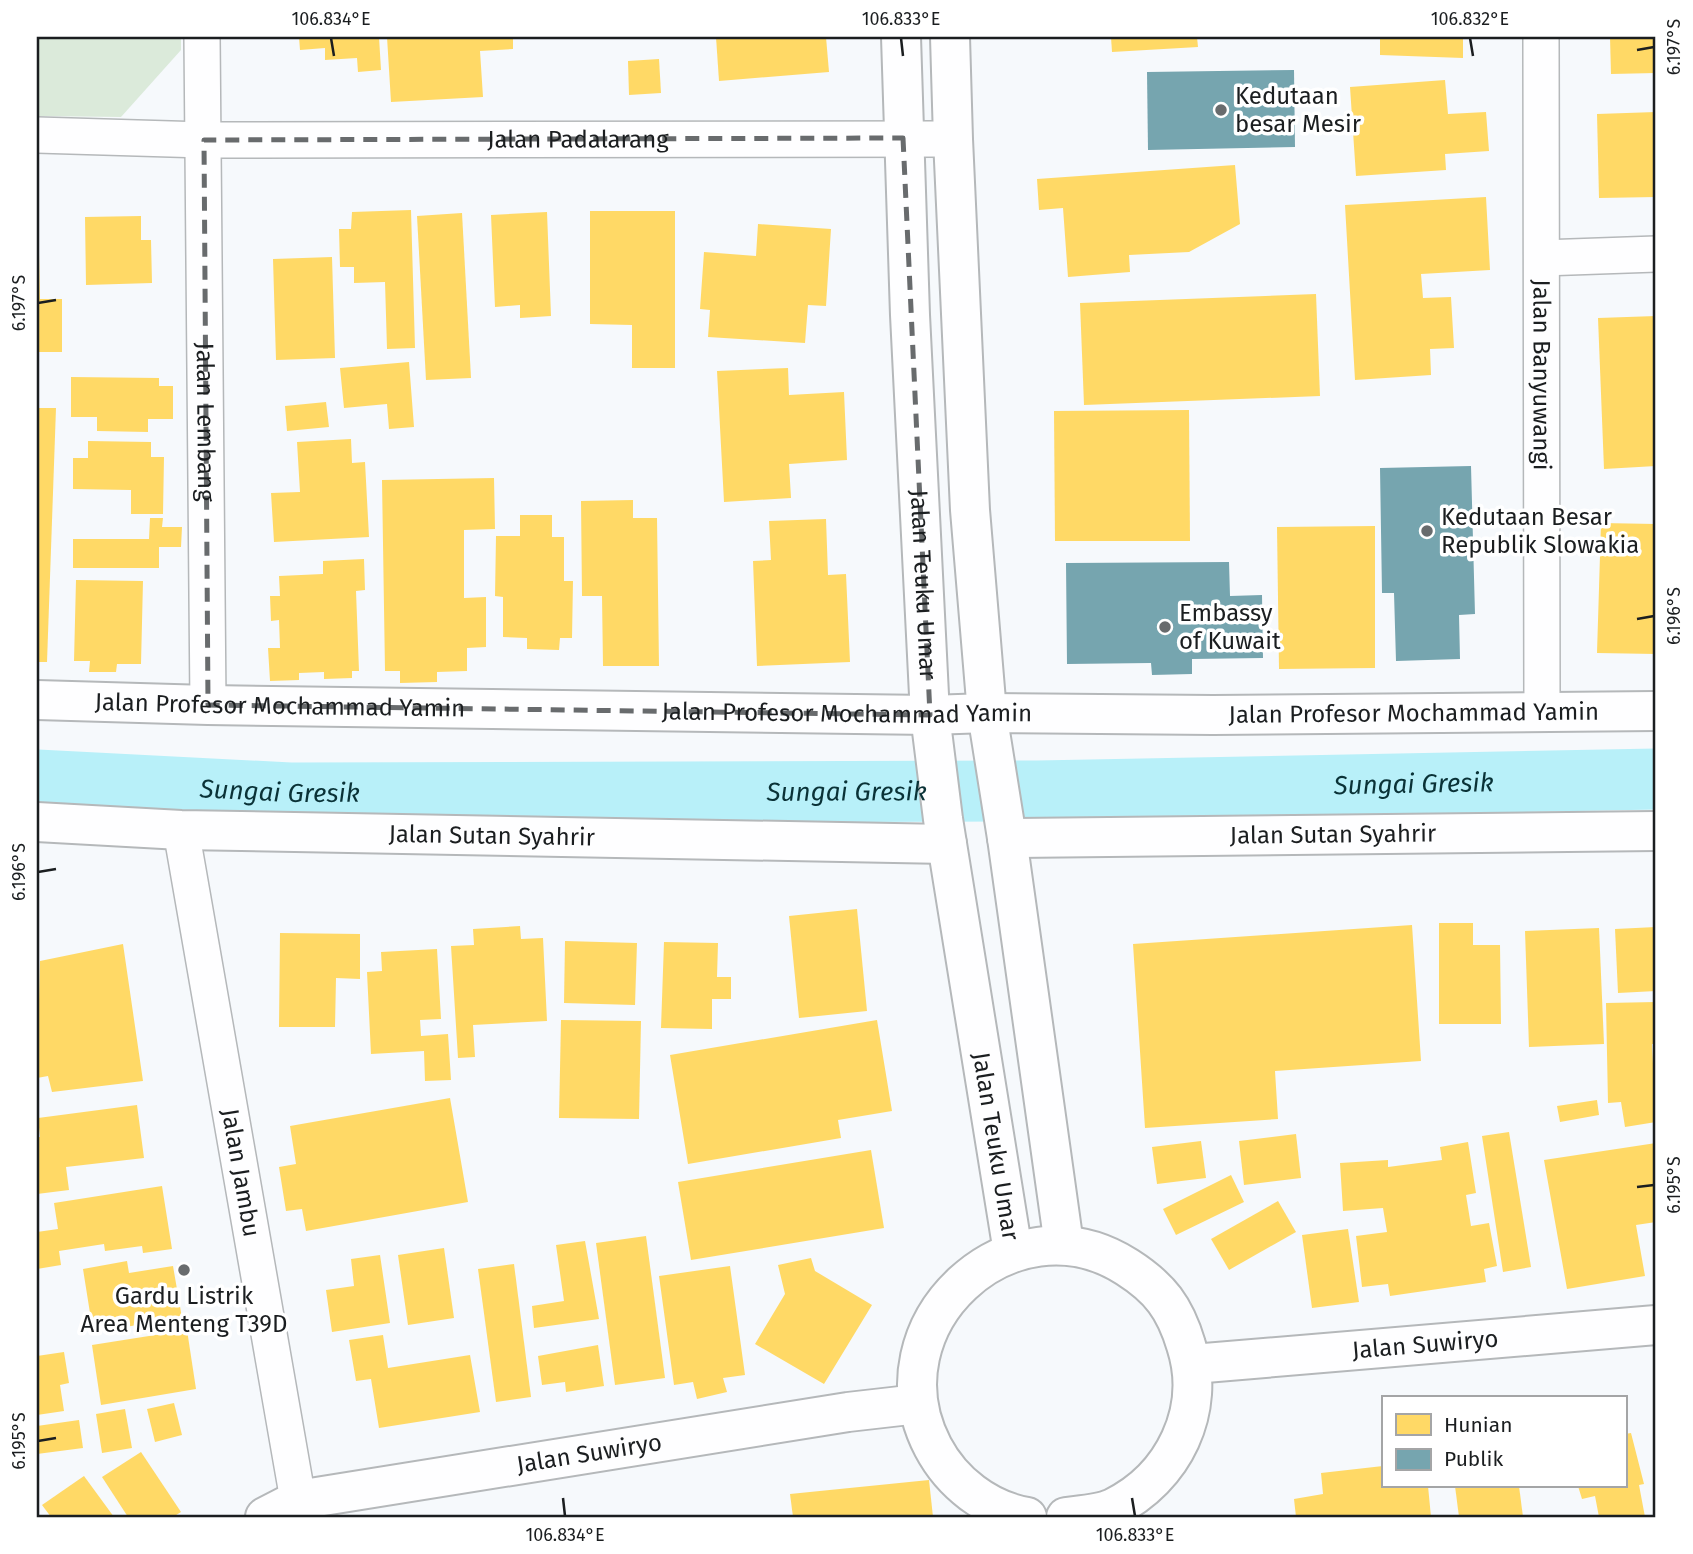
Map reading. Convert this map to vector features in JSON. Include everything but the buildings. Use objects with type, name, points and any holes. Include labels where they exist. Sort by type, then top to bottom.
[{"type":"street","name":"Jalan Lembang","points":[[202,37],[208,705]]},
{"type":"street","name":"Jalan Teuku Umar","points":[[901,37],[918,514],[931,722],[945,832],[1013,1252]]},
{"type":"street","name":"Jalan Teuku Umar","points":[[950,37],[970,510],[988,720],[1064,1245]]},
{"type":"street","name":"Jalan Banyuwangi","points":[[1541,37],[1542,713]]},
{"type":"street","points":[[37,135],[204,140]]},
{"type":"street","name":"Jalan Padalarang","points":[[204,140],[953,139]]},
{"type":"street","points":[[1542,258],[1656,254]]},
{"type":"street","name":"Jalan Profesor Mochammad Yamin","points":[[37,700],[931,722],[1656,711]]},
{"type":"street","name":"Jalan Sutan Syahrir","points":[[37,822],[181,830],[945,832]]},
{"type":"street","name":"Jalan Sutan Syahrir","points":[[1005,825],[1656,831]]},
{"type":"street","name":"Jalan Jambu","points":[[181,830],[288,1511]]},
{"type":"street","points":[[1027,1517],[988,1504],[962,1485],[941,1462],[926,1434],[918,1404],[918,1366],[928,1328],[949,1295],[978,1269],[1013,1252],[1064,1245],[1110,1256],[1150,1282],[1179,1319],[1192,1364],[1192,1409],[1177,1450],[1149,1485],[1112,1513],[1066,1517]]},
{"type":"street","name":"Jalan Suwiryo","points":[[1192,1364],[1656,1325]]},
{"type":"street","name":"Jalan Suwiryo","points":[[288,1511],[835,1414],[918,1404]]},
{"type":"highlighted area","points":[[903,138],[930,715],[208,705],[204,140]]},
{"type":"green space","points":[[37,37],[181,37],[181,50],[121,117],[37,116]]},
{"type":"waterway","name":"Sungai Gresik","points":[[37,780],[290,793],[1037,791],[1656,779]]},
{"type":"place","name":"Kedutaan besar Mesir","points":[[1221,110]]},
{"type":"place","name":"Kedutaan Besar Republik Slowakia","points":[[1427,531]]},
{"type":"place","name":"Embassy of Kuwait","points":[[1165,627]]},
{"type":"place","name":"Gardu Listrik Area Menteng T39D","points":[[184,1270]]}]
